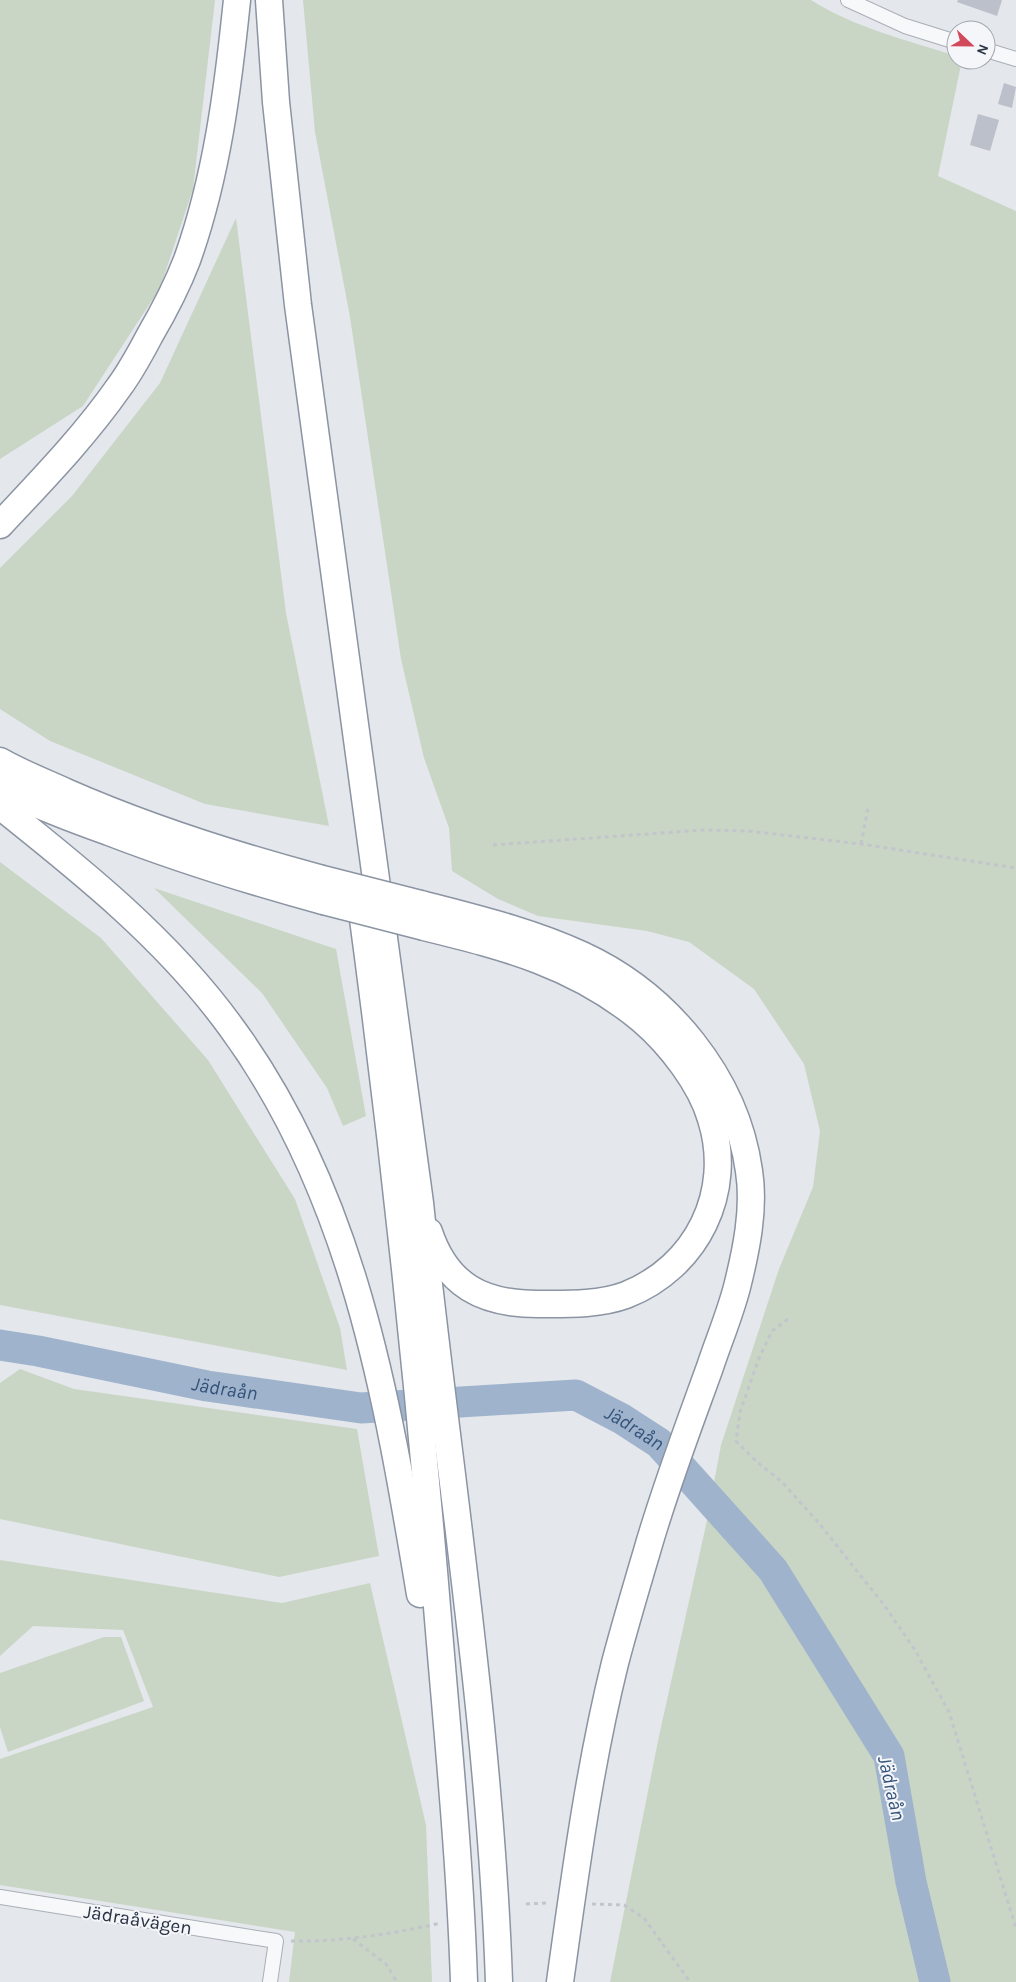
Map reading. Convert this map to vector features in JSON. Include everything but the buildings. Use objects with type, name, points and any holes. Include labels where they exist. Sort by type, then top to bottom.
[{"type":"highway","points":[[0,524],[60,462],[121,386],[167,304],[186,261],[206,200],[219,139],[237,0]]},
{"type":"highway","points":[[252,0],[259,108],[281,306],[378,1032],[424,1345],[436,1456],[451,1772],[459,1876],[464,1982]]},
{"type":"highway","points":[[269,0],[276,102],[298,305],[420,1203],[424,1345]]},
{"type":"highway","points":[[0,761],[100,807],[181,838],[252,860],[321,890]]},
{"type":"highway","points":[[0,787],[19,797],[177,858],[423,915],[502,926],[543,939],[583,955],[623,978],[656,1004],[686,1035],[715,1076],[732,1111],[749,1172],[750,1199],[745,1250],[737,1287],[647,1548],[615,1663],[588,1797],[560,1982]]},
{"type":"highway","points":[[0,806],[95,883],[191,977],[231,1027],[268,1084],[303,1148],[344,1246],[371,1341],[396,1451],[451,1772]]},
{"type":"highway","points":[[420,1203],[433,1244],[450,1272],[465,1287],[482,1296],[503,1302],[528,1304],[597,1302],[625,1295],[653,1282],[674,1265],[693,1245],[704,1226],[714,1199],[718,1171],[717,1145],[711,1119],[698,1088],[673,1053],[644,1022],[603,992],[573,974],[423,915]]},
{"type":"highway","points":[[436,1456],[464,1568],[485,1768],[494,1875],[499,1982]]},
{"type":"street","points":[[848,0],[905,26],[946,39]]},
{"type":"street","points":[[996,53],[1016,59]]},
{"type":"street","name":"Jädraåvägen","points":[[0,1897],[276,1941]]},
{"type":"street","points":[[270,1982],[276,1941]]},
{"type":"path","points":[[861,844],[868,808]]},
{"type":"path","points":[[493,845],[703,830],[748,831],[861,844],[1016,868]]},
{"type":"path","points":[[788,1319],[772,1331],[758,1358],[740,1412],[736,1441],[757,1462],[782,1482],[818,1522],[884,1605],[915,1650],[932,1679],[949,1712],[1016,1928]]},
{"type":"path","points":[[526,1904],[547,1903]]},
{"type":"path","points":[[590,1904],[624,1905],[644,1918],[690,1982]]},
{"type":"path","points":[[276,1941],[317,1942],[352,1938],[408,1930],[441,1922]]},
{"type":"path","points":[[352,1938],[386,1964],[396,1982]]},
{"type":"green space","points":[[0,0],[215,0],[193,189],[160,288],[83,406],[0,459]]},
{"type":"green space","points":[[303,0],[811,0],[863,26],[946,53],[946,70],[960,70],[938,176],[1016,211],[1016,1982],[610,1982],[659,1736],[706,1525],[721,1445],[779,1269],[813,1187],[820,1131],[804,1064],[754,989],[689,942],[647,931],[538,916],[498,899],[452,871],[449,828],[424,758],[401,659],[350,317],[315,132]]},
{"type":"green space","points":[[236,218],[286,613],[329,826],[205,804],[50,741],[0,709],[0,568],[72,496],[160,383]]},
{"type":"green space","points":[[0,862],[101,938],[208,1060],[295,1199],[340,1328],[347,1370],[0,1305]]},
{"type":"green space","points":[[154,888],[336,949],[366,1116],[343,1126],[327,1088],[262,993]]},
{"type":"green space","points":[[20,1369],[74,1389],[357,1429],[379,1556],[279,1577],[0,1519],[0,1383]]},
{"type":"green space","points":[[0,1560],[282,1603],[370,1583],[426,1825],[432,1982],[289,1982],[295,1932],[0,1885],[0,1759],[153,1707],[123,1630],[33,1626],[0,1656]]},
{"type":"green space","points":[[104,1637],[121,1637],[144,1701],[8,1752],[0,1727],[0,1673]]},
{"type":"waterway","name":"Jädraån","points":[[0,1345],[207,1386],[361,1408],[576,1395],[622,1419],[659,1443],[773,1570],[889,1756],[911,1882],[935,1982]]}]
